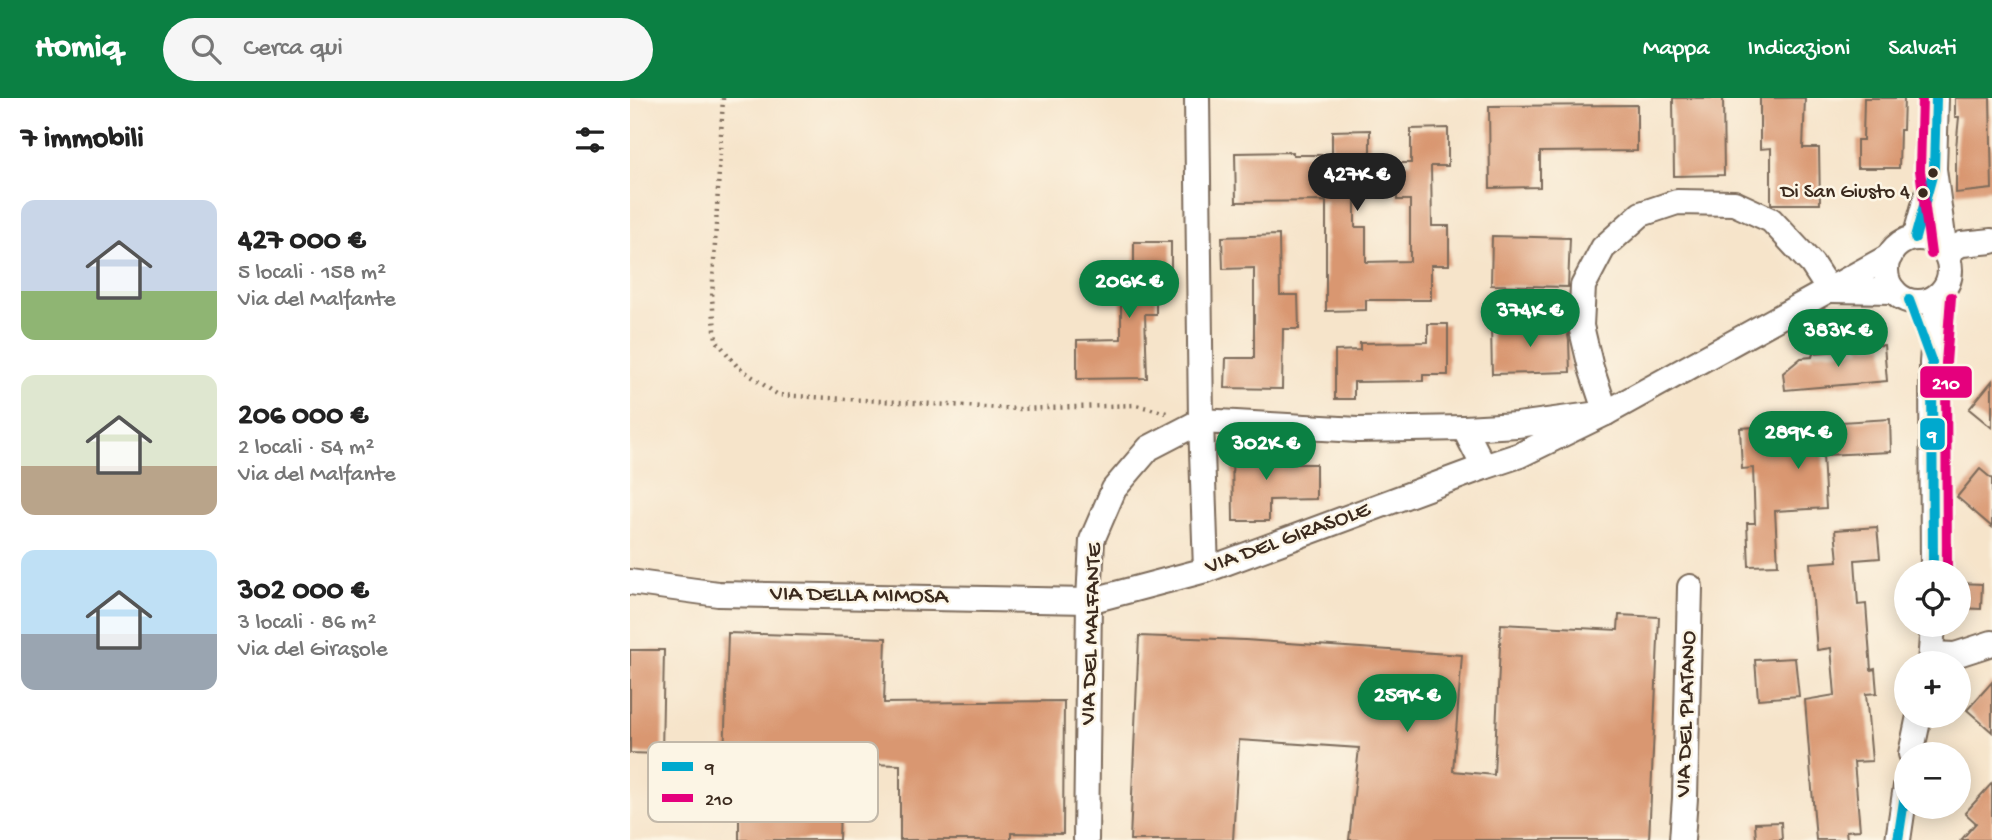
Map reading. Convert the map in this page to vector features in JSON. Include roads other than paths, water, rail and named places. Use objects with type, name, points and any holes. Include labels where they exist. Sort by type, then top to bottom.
[{"type":"street","points":[[1197,98],[1201,421],[1206,570]]},
{"type":"street","points":[[1902,296],[1926,301],[1945,288],[1950,275],[1934,169],[1936,98]]},
{"type":"street","points":[[1915,238],[1934,169]]},
{"type":"street","points":[[1606,413],[1581,326],[1583,286],[1603,248],[1641,214],[1677,202],[1734,203],[1771,220],[1812,264],[1829,290]]},
{"type":"street","points":[[1932,363],[1902,296],[1887,275],[1887,267],[1890,256],[1901,243],[1915,238],[1933,241],[1945,252]]},
{"type":"street","points":[[1945,252],[1962,244],[1992,241]]},
{"type":"street","name":"VIA DEL GIRASOLE","points":[[1089,601],[1206,570],[1520,455],[1606,413],[1890,256]]},
{"type":"street","name":"VIA DEL GIRASOLE","points":[[1829,290],[1902,296]]},
{"type":"street","points":[[1933,560],[1932,363],[1937,296]]},
{"type":"street","name":"VIA DEL GIRASOLE","points":[[1201,421],[1358,430],[1464,428],[1517,425],[1606,413]]},
{"type":"street","name":"VIA DEL MALFANTE","points":[[1086,840],[1092,541],[1114,488],[1149,448],[1201,421]]},
{"type":"street","points":[[1464,428],[1484,467]]},
{"type":"street","name":"VIA DELLA MIMOSA","points":[[630,582],[718,594],[1089,601]]},
{"type":"street","name":"VIA DEL PLATANO","points":[[1682,840],[1690,587]]},
{"type":"street","points":[[1967,651],[1992,643]]},
{"type":"place","name":"Di San Giusto 4","points":[[1923,193]]}]
